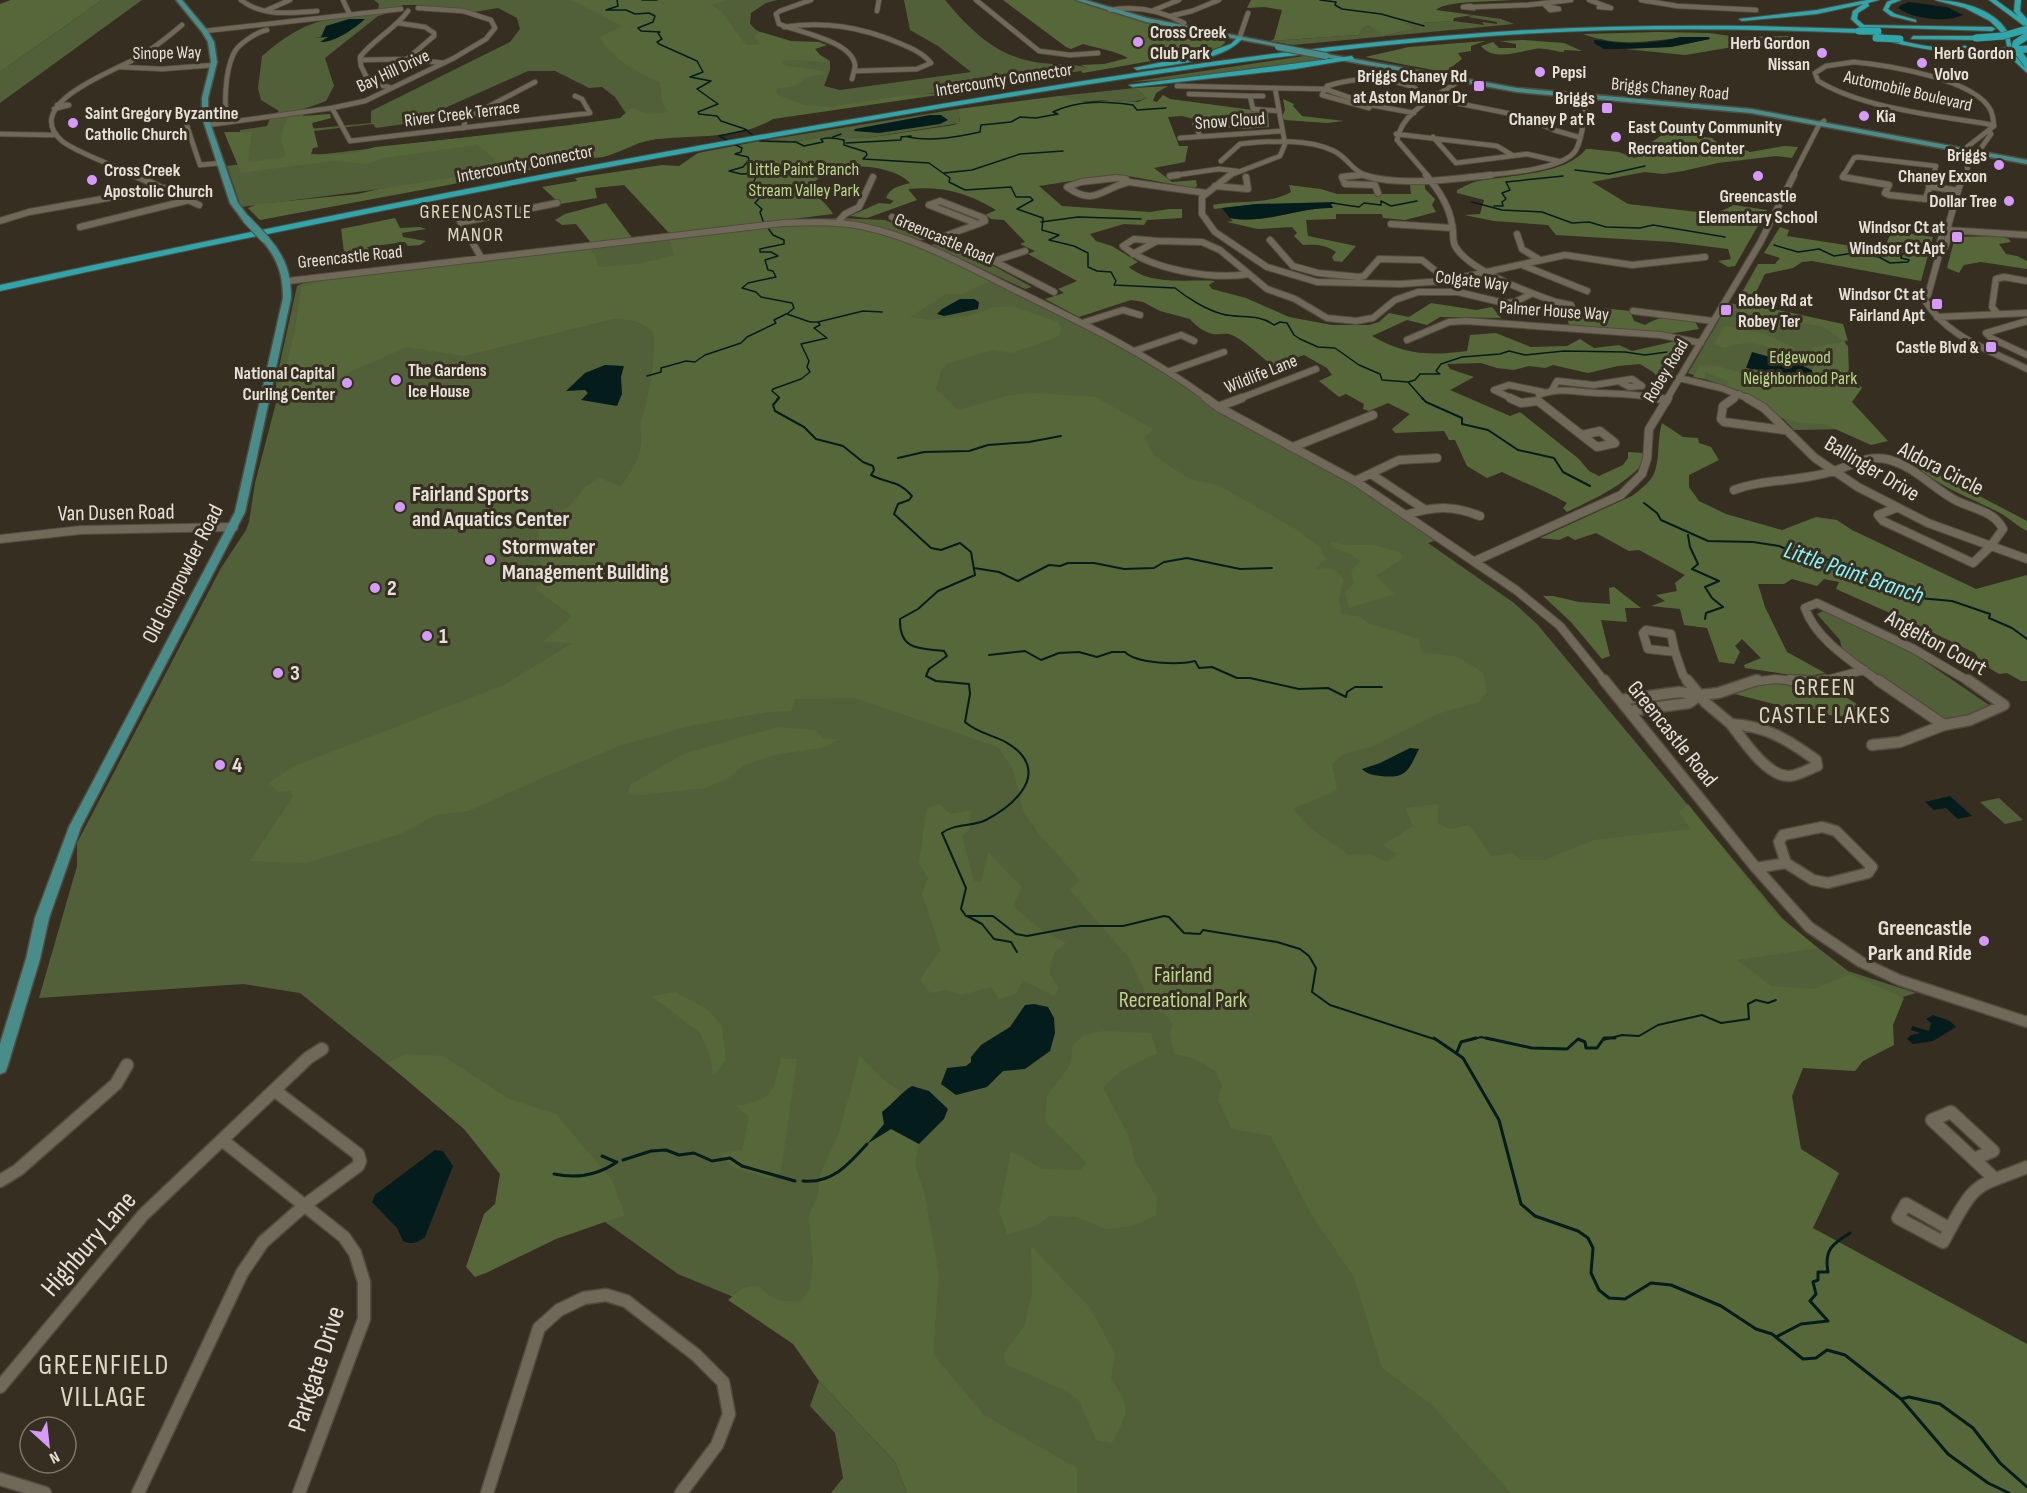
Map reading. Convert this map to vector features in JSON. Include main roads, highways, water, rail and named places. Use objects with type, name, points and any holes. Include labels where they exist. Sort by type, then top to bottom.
[{"type":"highway","points":[[1595,26],[1775,17],[1825,11],[1878,0]]},
{"type":"highway","points":[[1878,0],[1854,14],[1858,24],[1870,32],[1900,42],[1968,52],[2027,49]]},
{"type":"highway","points":[[1898,0],[1889,3],[1885,9],[1901,18],[1926,24],[1976,28]]},
{"type":"highway","points":[[1938,0],[1972,8],[1992,19],[2006,34]]},
{"type":"highway","points":[[1992,0],[2027,27]]},
{"type":"highway","points":[[2018,0],[2017,11],[2027,27]]},
{"type":"highway","points":[[1980,3],[2027,37],[2016,43],[2015,48],[2027,64]]},
{"type":"highway","points":[[1993,13],[2005,28],[2011,55],[2027,70]]},
{"type":"highway","name":"Intercounty Connector","points":[[0,281],[251,228],[785,130],[1059,83],[1278,51],[1442,34],[1595,26],[1849,24],[1976,28],[2027,37]]},
{"type":"highway","points":[[1896,38],[2003,36],[2027,27]]},
{"type":"highway","name":"Intercounty Connector","points":[[785,130],[1295,53],[1448,38],[1644,28],[1772,28],[1859,31],[1875,35],[1994,32],[2027,27]]},
{"type":"highway","points":[[1644,28],[1875,35],[1964,49],[2027,70]]},
{"type":"highway","points":[[1059,83],[1221,51],[1235,45],[1239,39]]},
{"type":"highway","points":[[922,110],[1245,74],[1349,59]]},
{"type":"highway","name":"Intercounty Connector","points":[[0,288],[263,232],[671,151]]},
{"type":"main road","name":"Old Gunpowder Road","points":[[0,1068],[33,959],[42,918],[75,827],[240,512],[287,298],[288,281],[280,255],[234,203],[207,121],[206,98],[214,65],[213,47],[205,31],[179,0]]},
{"type":"main road","name":"Briggs Chaney Road","points":[[1079,0],[1146,20],[1461,80],[1586,96],[1710,107],[1822,123],[2027,160]]},
{"type":"water","points":[[1909,2],[1947,7],[1963,15],[1948,19],[1930,19],[1912,15],[1898,8]]},
{"type":"water","points":[[349,19],[365,19],[337,38],[320,42],[328,37],[314,38],[321,37],[326,26]]},
{"type":"water","points":[[1680,37],[1709,37],[1710,39],[1671,47],[1618,49],[1604,49],[1594,43],[1594,40],[1645,43]]},
{"type":"water","points":[[941,115],[948,120],[940,124],[879,133],[854,131],[855,129]]},
{"type":"water","points":[[1335,202],[1331,204],[1333,208],[1243,220],[1230,218],[1222,208],[1257,204]]},
{"type":"water","points":[[960,299],[974,299],[979,302],[978,309],[944,316],[937,314],[942,309]]},
{"type":"water","points":[[1752,352],[1803,366],[1812,370],[1813,375],[1799,376],[1746,368]]},
{"type":"water","points":[[605,365],[624,366],[621,377],[622,394],[617,406],[581,400],[588,393],[585,390],[566,391],[585,373]]},
{"type":"water","points":[[1410,748],[1419,749],[1409,768],[1401,775],[1380,776],[1362,769],[1380,763]]},
{"type":"water","points":[[1950,796],[1972,816],[1958,819],[1946,808],[1934,810],[1925,802]]},
{"type":"water","points":[[1025,1005],[1048,1007],[1054,1018],[1055,1033],[1050,1051],[1025,1069],[1003,1071],[987,1087],[956,1095],[941,1084],[947,1068],[966,1066],[981,1045],[1010,1027]]},
{"type":"water","points":[[1933,1015],[1950,1021],[1956,1027],[1933,1041],[1913,1044],[1907,1039],[1911,1035],[1920,1033],[1911,1030],[1912,1026],[1929,1031],[1931,1023],[1926,1019]]},
{"type":"water","points":[[912,1086],[929,1091],[948,1109],[944,1119],[919,1144],[891,1129],[867,1144],[884,1124],[882,1112]]},
{"type":"water","points":[[435,1150],[443,1151],[453,1166],[425,1237],[409,1243],[403,1241],[397,1228],[372,1202],[375,1195]]},
{"type":"waterway","name":"Little Paint Branch","points":[[617,0],[618,6],[606,10],[626,10],[635,14],[649,13],[655,16],[653,22],[638,28],[641,31],[660,32],[658,33],[662,39],[657,42],[659,44],[697,61],[703,72],[690,77],[711,81],[697,89],[718,104],[698,112],[699,114],[717,116],[721,121],[746,130]]},
{"type":"waterway","points":[[642,0],[657,0]]},
{"type":"waterway","points":[[1320,0],[1336,2],[1335,5],[1342,9],[1381,14],[1424,26]]},
{"type":"waterway","points":[[846,143],[901,140],[901,137],[911,136],[908,137],[935,139],[962,136],[980,132],[981,125],[1011,122],[1020,117],[1036,118],[1058,114],[1053,112],[1082,103],[1133,105],[1137,110],[1166,108]]},
{"type":"waterway","name":"Little Paint Branch","points":[[746,130],[760,141],[796,142],[804,146],[823,142],[821,139],[835,138],[844,140],[844,145],[866,152],[867,155],[863,159],[929,163],[950,178],[949,182],[965,190],[1011,187],[1016,197],[1030,197],[1033,200],[1017,209],[1043,218],[1043,222]]},
{"type":"waterway","points":[[746,130],[719,136],[742,148],[741,152],[735,154],[748,157],[749,160],[743,167],[729,171],[741,174],[758,173],[753,183],[762,195],[755,203],[762,209],[760,212],[764,224]]},
{"type":"waterway","name":"Little Paint Branch","points":[[833,137],[841,134]]},
{"type":"waterway","points":[[944,173],[972,170],[1020,154],[1063,151]]},
{"type":"waterway","points":[[1575,170],[1609,174],[1645,166]]},
{"type":"waterway","points":[[1494,206],[1503,206],[1502,202],[1506,199],[1502,193],[1510,190],[1506,182],[1563,176]]},
{"type":"waterway","points":[[1332,203],[1359,207],[1364,203],[1381,205],[1381,201],[1391,206],[1417,201]]},
{"type":"waterway","points":[[1472,202],[1502,210],[1542,212],[1572,223],[1589,222],[1606,227],[1640,228],[1653,225],[1725,237]]},
{"type":"waterway","points":[[1043,222],[1078,217],[1141,219]]},
{"type":"waterway","name":"Little Paint Branch","points":[[1043,222],[1042,230],[1059,235],[1049,240],[1074,246],[1088,253],[1088,267],[1097,271],[1111,272],[1116,281],[1114,285],[1175,288],[1197,303],[1222,314],[1262,319],[1274,325],[1280,322],[1287,323],[1294,335],[1300,339],[1318,347],[1335,348],[1359,365],[1380,374],[1382,380],[1408,382]]},
{"type":"waterway","points":[[768,228],[773,235],[784,240],[784,244],[760,249],[760,252],[771,252],[778,256],[765,260],[768,270],[773,271],[776,277],[748,283],[742,288],[756,292],[761,297],[792,303],[794,308],[787,314],[810,322],[818,322]]},
{"type":"waterway","points":[[1774,245],[1798,252],[1819,249],[1834,256],[1854,253],[1879,257],[1890,263],[1908,262],[1909,260],[1901,258],[1902,254],[1922,249]]},
{"type":"waterway","points":[[818,322],[863,311],[882,312]]},
{"type":"waterway","points":[[647,376],[661,372],[661,368],[686,361],[695,362],[705,355],[741,343],[747,337],[776,323],[774,320],[786,314]]},
{"type":"waterway","points":[[777,399],[779,397],[772,391],[773,389],[801,379],[810,372],[807,367],[809,361],[801,344],[827,338],[814,328],[820,325],[818,322]]},
{"type":"waterway","points":[[1408,382],[1415,380],[1420,374],[1440,374],[1436,371],[1441,364],[1462,357],[1500,354],[1509,351],[1525,355],[1564,351],[1625,352],[1645,355],[1667,352]]},
{"type":"waterway","points":[[1811,376],[1859,387]]},
{"type":"waterway","name":"Little Paint Branch","points":[[1408,382],[1423,399]]},
{"type":"waterway","points":[[779,398],[773,405],[775,411],[804,427],[816,439],[843,446],[863,462],[873,466],[874,470],[871,475],[903,487],[912,496],[909,500],[898,504],[894,514],[931,548],[941,550],[960,543],[971,552],[975,575],[938,591],[918,609],[900,619],[903,638],[908,643],[920,648],[944,651],[947,656],[929,669],[926,676],[936,681],[969,684],[970,694],[965,722],[1007,743],[1021,754],[1027,764],[1026,784],[1013,801],[986,820],[952,828],[942,833],[966,888],[961,909],[967,916]]},
{"type":"waterway","name":"Little Paint Branch","points":[[1423,399],[1462,418],[1462,424],[1488,430],[1518,450],[1554,458],[1563,472],[1590,486]]},
{"type":"waterway","points":[[898,458],[924,452],[969,451],[988,445],[1029,442],[1061,436]]},
{"type":"waterway","name":"Little Paint Branch","points":[[1644,503],[1657,513],[1661,520],[1708,541],[1753,542],[1779,546],[1800,555],[1819,557],[1844,565],[1883,585],[1901,588],[1919,598],[1952,601],[1990,614],[1989,618],[2012,628],[2027,639]]},
{"type":"waterway","points":[[1688,535],[1690,547],[1698,564],[1692,569],[1719,581],[1705,587],[1712,598],[1723,607],[1706,613],[1705,619]]},
{"type":"waterway","points":[[974,568],[999,572],[1018,581],[1049,565],[1060,566],[1068,563],[1094,563],[1124,569],[1154,568],[1164,562],[1187,558],[1240,569],[1272,568]]},
{"type":"waterway","points":[[989,655],[1025,651],[1041,660],[1059,653],[1079,652],[1097,657],[1112,652],[1125,652],[1148,661],[1179,663],[1195,661],[1199,668],[1212,667],[1237,678],[1250,678],[1299,689],[1328,688],[1346,697],[1347,692],[1355,687],[1382,687]]},
{"type":"waterway","points":[[967,916],[993,916],[1016,934],[1027,936],[1080,926],[1123,926],[1164,916],[1169,917],[1184,933],[1200,934],[1203,930],[1277,942],[1300,949],[1309,956],[1316,968],[1312,992],[1330,1005],[1437,1040]]},
{"type":"waterway","points":[[967,916],[982,924],[994,939],[1011,942],[1017,952]]},
{"type":"waterway","points":[[1611,1038],[1622,1035],[1639,1036],[1658,1025],[1702,1015],[1721,1023],[1749,1019],[1748,1004],[1756,1000],[1768,1003],[1776,1000]]},
{"type":"waterway","points":[[1470,1040],[1481,1037],[1493,1040]]},
{"type":"waterway","points":[[1457,1052],[1461,1042],[1476,1038]]},
{"type":"waterway","points":[[1486,1038],[1532,1048],[1567,1049],[1578,1039],[1585,1042],[1586,1048],[1597,1048],[1604,1038]]},
{"type":"waterway","points":[[1605,1038],[1611,1038]]},
{"type":"waterway","points":[[1603,1040],[1611,1038]]},
{"type":"waterway","points":[[1611,1038],[1615,1038]]},
{"type":"waterway","points":[[1437,1040],[1463,1058],[1499,1120],[1521,1204],[1535,1216],[1578,1231],[1588,1238],[1593,1248],[1591,1273],[1599,1290],[1609,1298],[1625,1299],[1651,1283],[1671,1285],[1721,1306],[1756,1329],[1772,1334],[1803,1359],[1816,1358],[1827,1350],[1845,1355],[1901,1399]]},
{"type":"waterway","points":[[803,1181],[831,1176],[867,1144]]},
{"type":"waterway","points":[[623,1160],[651,1151],[666,1150],[679,1155],[694,1153],[712,1161],[730,1158],[742,1166],[795,1181]]},
{"type":"waterway","points":[[602,1156],[616,1162]]},
{"type":"waterway","points":[[554,1174],[587,1175],[617,1162]]},
{"type":"waterway","points":[[1776,1337],[1801,1324],[1828,1321],[1810,1301],[1816,1294],[1813,1282],[1818,1280],[1818,1272],[1828,1272],[1828,1253],[1834,1244],[1850,1233]]},
{"type":"waterway","points":[[1901,1399],[1909,1397],[1940,1404],[1973,1428],[2000,1463],[2027,1487]]},
{"type":"waterway","points":[[1901,1399],[1948,1454],[1988,1483],[2009,1493]]},
{"type":"place","name":"Cross Creek Club Park","points":[[1138,42]]},
{"type":"place","name":"Herb Gordon Nissan","points":[[1822,53]]},
{"type":"place","name":"Herb Gordon Volvo","points":[[1922,63]]},
{"type":"place","name":"Pepsi","points":[[1540,72]]},
{"type":"place","name":"Briggs Chaney Rd at Aston Manor Dr","points":[[1479,86]]},
{"type":"place","name":"Briggs Chaney P at R","points":[[1607,108]]},
{"type":"place","name":"Kia","points":[[1864,116]]},
{"type":"place","name":"Saint Gregory Byzantine Catholic Church","points":[[73,123]]},
{"type":"place","name":"East County Community Recreation Center","points":[[1616,137]]},
{"type":"place","name":"Briggs Chaney Exxon","points":[[1999,165]]},
{"type":"place","name":"Greencastle Elementary School","points":[[1758,176]]},
{"type":"place","name":"Cross Creek Apostolic Church","points":[[92,180]]},
{"type":"place","name":"Dollar Tree","points":[[2009,201]]},
{"type":"place","name":"Windsor Ct at Windsor Ct Apt","points":[[1957,237]]},
{"type":"place","name":"Windsor Ct at Fairland Apt","points":[[1937,304]]},
{"type":"place","name":"Robey Rd at Robey Ter","points":[[1726,310]]},
{"type":"place","name":"Castle Blvd &","points":[[1991,347]]},
{"type":"place","name":"The Gardens Ice House","points":[[396,380]]},
{"type":"place","name":"National Capital Curling Center","points":[[347,383]]},
{"type":"place","name":"Fairland Sports and Aquatics Center","points":[[400,507]]},
{"type":"place","name":"Stormwater Management Building","points":[[490,560]]},
{"type":"place","name":"2","points":[[375,588]]},
{"type":"place","name":"1","points":[[427,636]]},
{"type":"place","name":"3","points":[[278,673]]},
{"type":"place","name":"4","points":[[220,765]]},
{"type":"place","name":"Greencastle Park and Ride","points":[[1984,941]]},
{"type":"district","name":"GREENCASTLE MANOR","points":[[476,224]]},
{"type":"district","name":"GREEN CASTLE LAKES","points":[[1825,701]]},
{"type":"district","name":"GREENFIELD VILLAGE","points":[[104,1381]]},
{"type":"park label","name":"Little Paint Branch Stream Valley Park","points":[[804,180]]},
{"type":"park label","name":"Edgewood Neighborhood Park","points":[[1800,367]]},
{"type":"park label","name":"Fairland Recreational Park","points":[[1183,988]]}]
